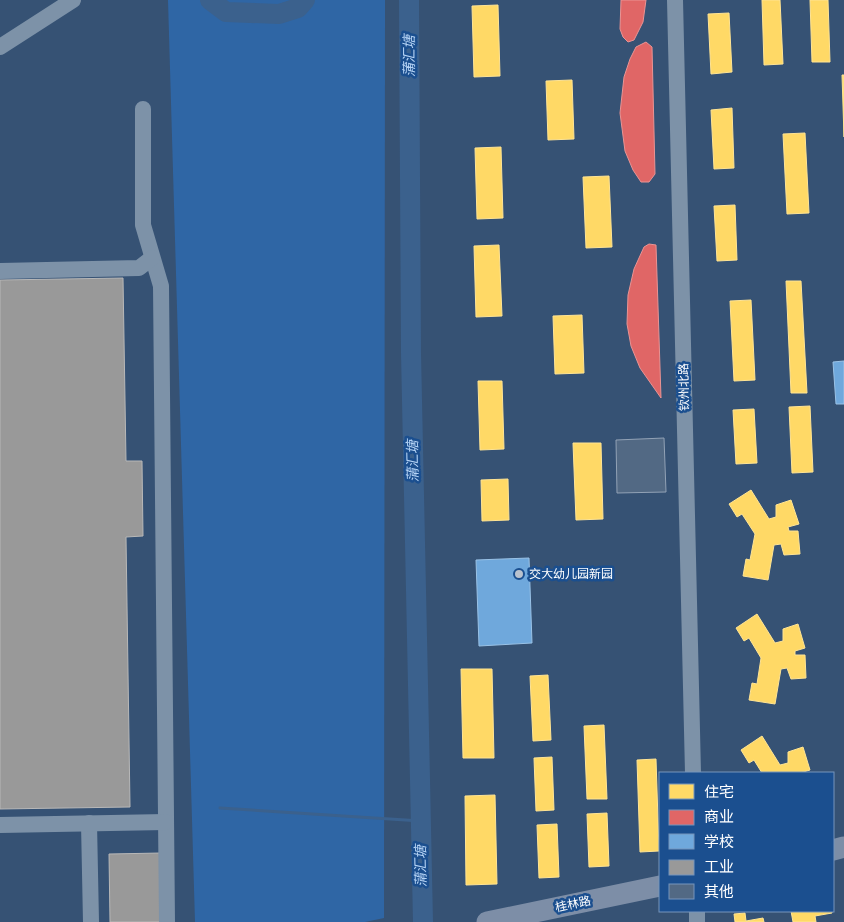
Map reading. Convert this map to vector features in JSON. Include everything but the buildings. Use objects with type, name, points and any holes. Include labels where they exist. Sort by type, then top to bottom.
[{"type":"main road","name":"桂林路","points":[[487,922],[659,886]]},
{"type":"street","points":[[0,47],[72,0]]},
{"type":"street","name":"钦州北路","points":[[675,0],[694,772]]},
{"type":"street","points":[[143,109],[143,225],[161,286],[158,822],[167,922]]},
{"type":"street","points":[[0,270],[139,268],[152,258]]},
{"type":"street","points":[[0,825],[158,822]]},
{"type":"street","points":[[91,922],[96,823]]},
{"type":"shaded area","points":[[168,0],[385,0],[384,918],[365,922],[195,922]]},
{"type":"waterway","points":[[210,0],[226,12],[279,14],[298,8],[305,0]]},
{"type":"waterway","name":"蒲汇塘","points":[[409,0],[411,353],[423,922]]},
{"type":"waterway","points":[[220,808],[421,821]]},
{"type":"place","name":"交大幼儿园新园","points":[[519,574]]}]
